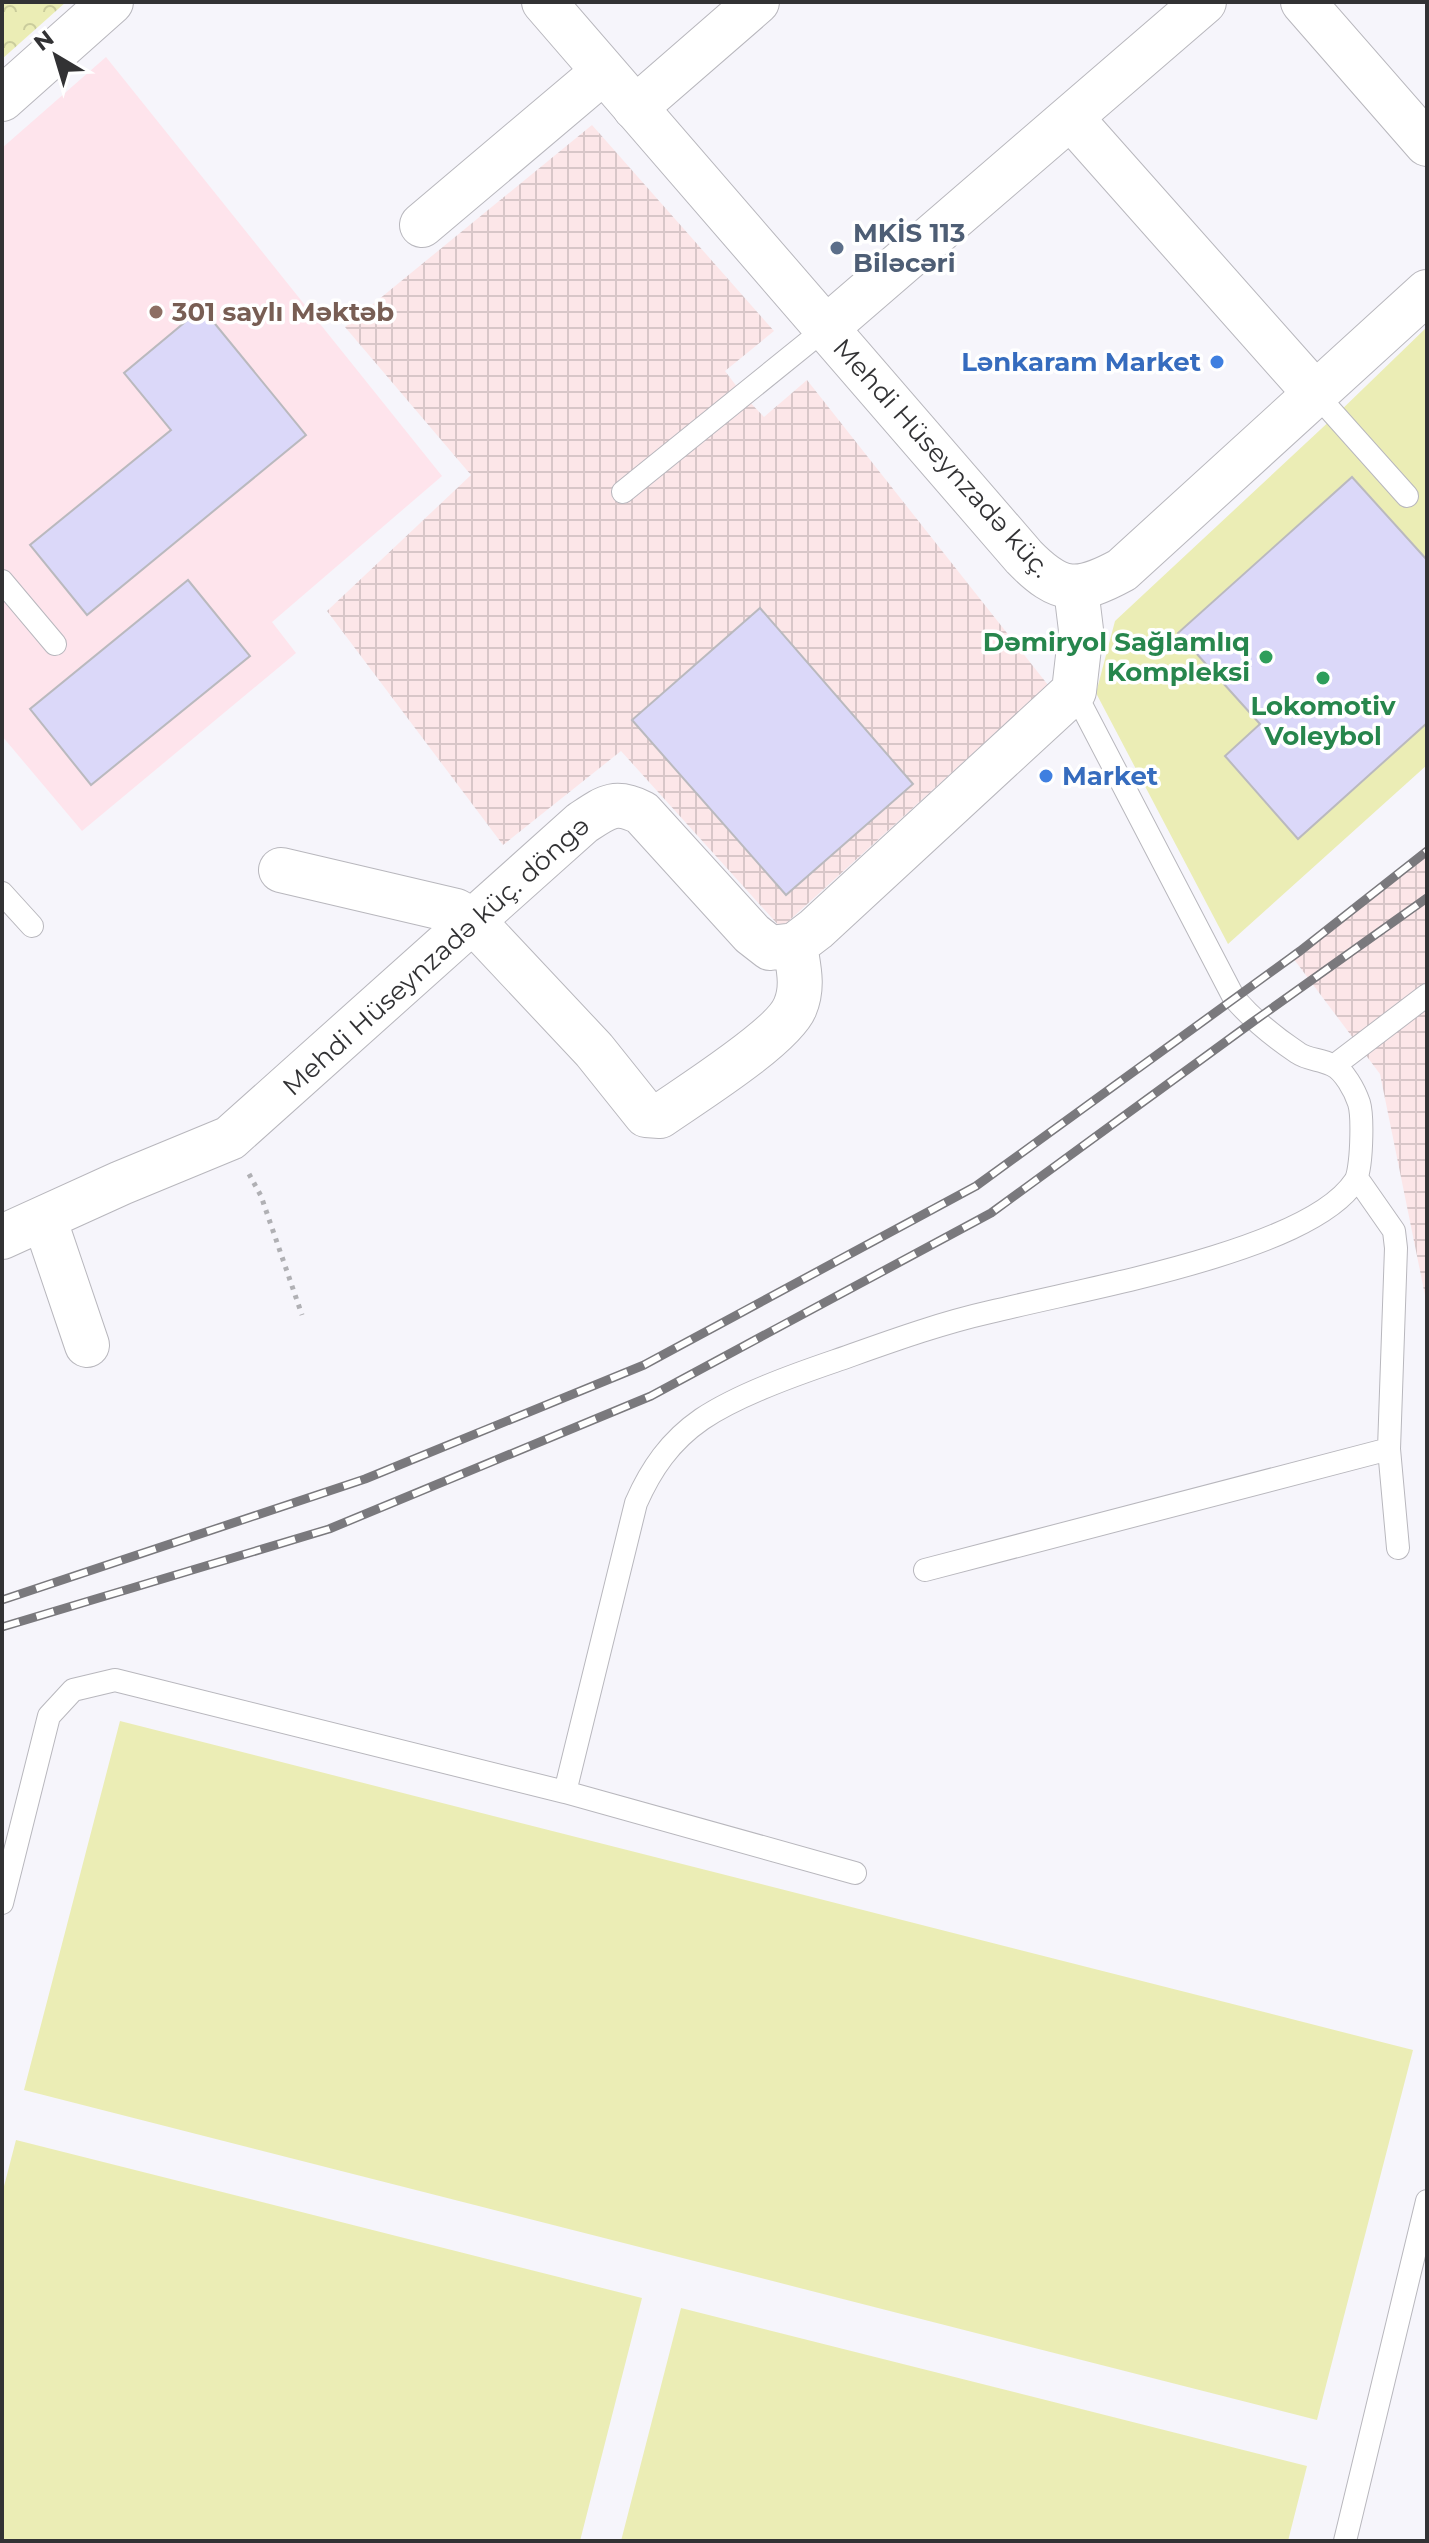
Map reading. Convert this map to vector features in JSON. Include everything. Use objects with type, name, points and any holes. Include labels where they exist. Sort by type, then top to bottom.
[{"type":"street","points":[[2,99],[111,2]]},
{"type":"street","name":"Mehdi Hüseynzadə küç.","points":[[544,2],[1040,573],[1057,584],[1076,589],[1097,584],[1122,570],[1427,292]]},
{"type":"street","points":[[635,108],[757,2]]},
{"type":"street","points":[[826,328],[1204,2]]},
{"type":"street","points":[[1303,2],[1427,144]]},
{"type":"street","points":[[422,225],[603,72]]},
{"type":"street","points":[[1071,118],[1315,393]]},
{"type":"street","points":[[281,870],[456,911],[472,920],[594,1050],[646,1115],[660,1116],[776,1033],[795,1008],[801,981],[795,945],[1074,691],[1081,630],[1076,589]]},
{"type":"street","name":"Mehdi Hüseynzadə küç. döngə","points":[[2,1237],[230,1138],[582,823],[605,808],[625,804],[642,813],[752,934],[770,948],[795,945]]},
{"type":"street","points":[[44,1218],[87,1345]]},
{"type":"lane","points":[[623,492],[826,328]]},
{"type":"lane","points":[[1315,393],[1407,496]]},
{"type":"lane","points":[[2,581],[55,644]]},
{"type":"lane","points":[[565,1792],[636,1503],[649,1472],[676,1440],[702,1419],[806,1371],[911,1334],[988,1312],[1161,1273],[1245,1247],[1287,1231],[1311,1217],[1342,1197],[1357,1178],[1360,1105],[1349,1083],[1335,1065],[1301,1055],[1254,1021],[1234,998],[1074,691]]},
{"type":"lane","points":[[2,893],[32,926]]},
{"type":"lane","points":[[1335,1065],[1427,995]]},
{"type":"lane","points":[[1357,1178],[1394,1231],[1396,1248],[1389,1449],[1398,1548]]},
{"type":"lane","points":[[925,1570],[1389,1449]]},
{"type":"lane","points":[[2,1903],[49,1716],[73,1690],[115,1680],[565,1792],[855,1873]]},
{"type":"lane","points":[[1345,2541],[1427,2201]]},
{"type":"path","points":[[230,1138],[261,1196],[302,1315]]},
{"type":"shaded area","name":"301 saylı Məktəb","points":[[106,57],[442,476],[272,622],[296,653],[82,831],[2,736],[2,148]]},
{"type":"shaded area","points":[[592,125],[774,331],[725,371],[744,396],[764,417],[807,380],[1048,685],[781,928],[621,751],[503,845],[327,611],[471,475],[345,327]]},
{"type":"shaded area","points":[[1427,845],[1427,1305],[1380,1074],[1290,954],[1365,899]]},
{"type":"green space","points":[[2,2],[66,2],[2,59]]},
{"type":"green space","name":"Dəmiryol Sağlamlıq Kompleksi","points":[[1427,327],[1427,765],[1228,944],[1096,693],[1115,621]]},
{"type":"green space","points":[[120,1721],[1413,2050],[1317,2420],[24,2090]]},
{"type":"green space","points":[[16,2140],[642,2298],[580,2541],[2,2541],[2,2194]]},
{"type":"green space","points":[[681,2308],[1307,2466],[1288,2541],[621,2541]]},
{"type":"building","points":[[202,308],[306,435],[87,615],[30,545],[171,430],[124,373]]},
{"type":"building","name":"Lokomotiv Voleybol","points":[[1352,477],[1427,560],[1427,723],[1298,839],[1225,756],[1260,724],[1178,633]]},
{"type":"building","points":[[188,580],[250,656],[91,785],[30,709]]},
{"type":"building","points":[[760,608],[913,784],[786,895],[632,720]]},
{"type":"railway","points":[[2,1600],[365,1479],[644,1365],[976,1186],[1300,951],[1427,851]]},
{"type":"railway","points":[[2,1627],[329,1529],[651,1396],[991,1213],[1427,898]]},
{"type":"place","name":"MKİS 113 Biləcəri","points":[[837,248]]},
{"type":"place","name":"301 saylı Məktəb","points":[[156,312]]},
{"type":"place","name":"Lənkaram Market","points":[[1217,362]]},
{"type":"place","name":"Dəmiryol Sağlamlıq Kompleksi","points":[[1266,657]]},
{"type":"place","name":"Lokomotiv Voleybol","points":[[1323,678]]},
{"type":"place","name":"Market","points":[[1046,776]]}]
